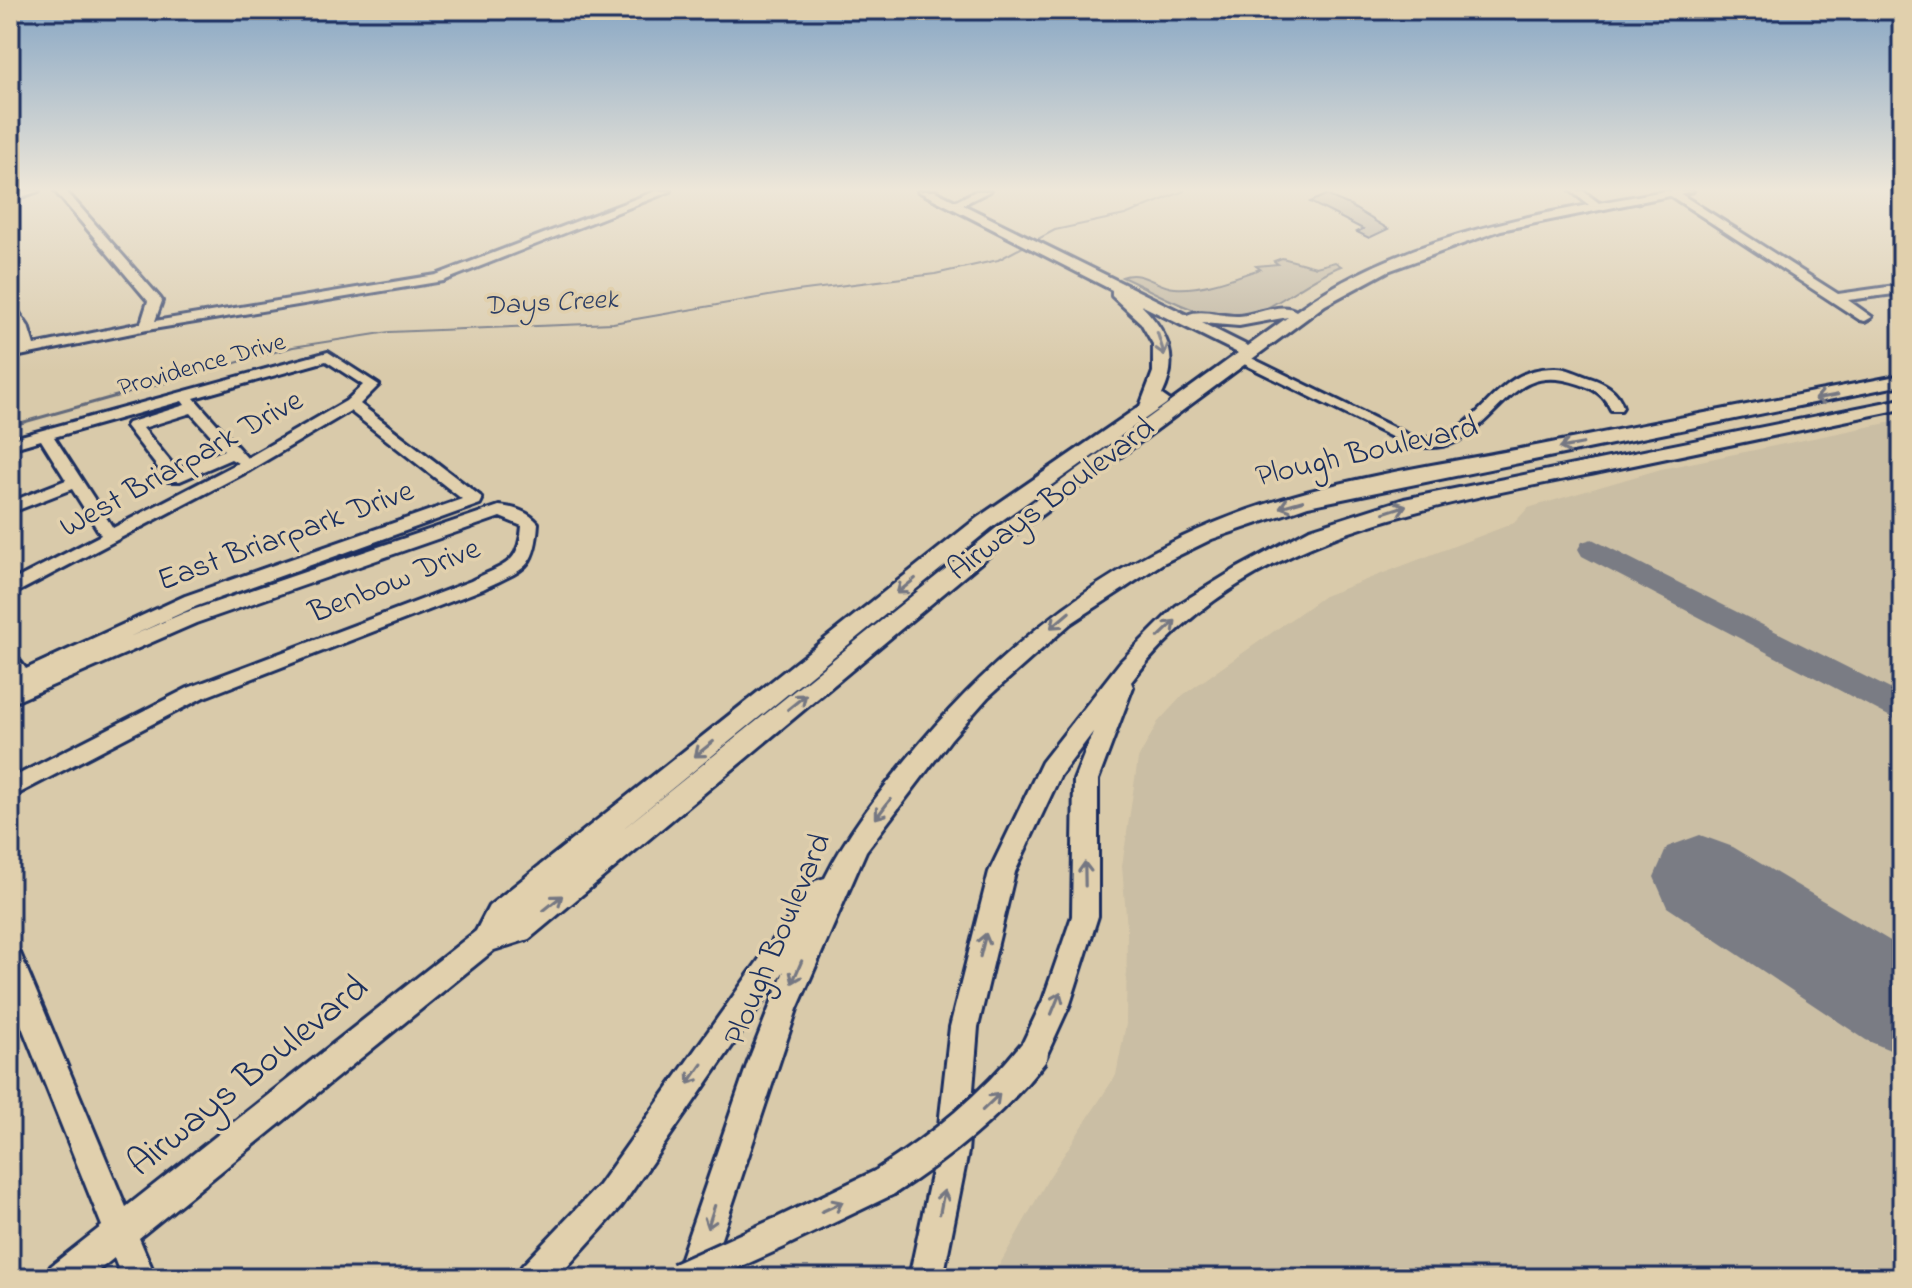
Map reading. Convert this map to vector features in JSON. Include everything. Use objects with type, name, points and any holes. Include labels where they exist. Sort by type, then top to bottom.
[{"type":"main road","points":[[1044,251],[1241,352]]},
{"type":"main road","name":"Airways Boulevard","points":[[486,940],[498,915],[973,533],[1147,409],[1241,352],[1288,312],[1322,294],[1423,251]]},
{"type":"main road","points":[[1111,287],[1126,288],[1241,352]]},
{"type":"main road","points":[[1111,287],[1153,326],[1163,344],[1164,375],[1147,409]]},
{"type":"main road","name":"Airways Boulevard","points":[[63,1278],[486,940],[519,930],[1002,534],[1322,294]]},
{"type":"main road","points":[[1164,307],[1227,322],[1288,312]]},
{"type":"main road","name":"Plough Boulevard","points":[[691,1278],[794,979],[852,850],[939,734],[992,677],[1075,607],[1146,563],[1255,515],[1345,489],[1902,380]]},
{"type":"main road","name":"Plough Boulevard","points":[[926,1278],[952,1152],[964,1027],[1002,872],[1051,769],[1129,667],[1184,612],[1243,574],[1317,534],[1411,504],[1902,404]]},
{"type":"main road","points":[[679,1278],[885,1182],[941,1146],[976,1117],[1011,1082],[1033,1053],[1056,1004],[1085,916],[1086,780],[1129,667]]},
{"type":"main road","points":[[534,1278],[610,1196],[852,850]]},
{"type":"main road","points":[[10,962],[139,1278]]},
{"type":"street","points":[[112,251],[155,301],[147,326]]},
{"type":"street","points":[[10,356],[147,326],[439,278],[509,251]]},
{"type":"street","points":[[1767,251],[1865,317]]},
{"type":"street","points":[[1838,298],[1902,289]]},
{"type":"street","points":[[10,310],[21,326],[29,351]]},
{"type":"street","points":[[1241,352],[1408,440],[1428,446],[1452,438],[1534,371],[1552,371],[1599,387],[1613,397],[1616,407]]},
{"type":"street","name":"Providence Drive","points":[[10,444],[189,401],[328,356],[372,385],[351,404]]},
{"type":"street","points":[[233,452],[174,477],[133,426],[189,401],[233,452],[245,466]]},
{"type":"street","name":"West Briarpark Drive","points":[[10,590],[245,466],[351,404],[378,425]]},
{"type":"street","name":"East Briarpark Drive","points":[[16,681],[191,601],[474,500],[378,425]]},
{"type":"street","points":[[45,435],[110,536]]},
{"type":"street","points":[[10,508],[76,482]]},
{"type":"street","name":"Benbow Drive","points":[[10,697],[190,618],[499,511],[510,512],[530,523],[528,552],[515,566],[477,585],[195,693],[10,789]]},
{"type":"street","points":[[10,661],[16,681]]},
{"type":"shaded area","points":[[1282,258],[1316,267],[1335,262],[1341,266],[1261,311],[1244,317],[1226,317],[1189,308],[1122,277],[1136,275],[1175,288],[1197,287],[1260,269],[1256,266],[1278,264],[1274,261]]},
{"type":"shaded area","points":[[1902,420],[1902,1278],[992,1278],[1048,1179],[1116,1075],[1126,1024],[1127,928],[1122,866],[1138,759],[1158,722],[1183,695],[1324,596],[1514,523],[1528,508],[1661,469]]},
{"type":"waterway","name":"Days Creek","points":[[163,383],[293,347],[389,332],[613,323],[797,291],[935,274],[998,260],[1015,251]]},
{"type":"waterway","name":"Days Creek","points":[[10,426],[170,381]]},
{"type":"taxiway","points":[[1592,549],[1902,710]]},
{"type":"runway","points":[[1700,877],[1902,1005]]}]
